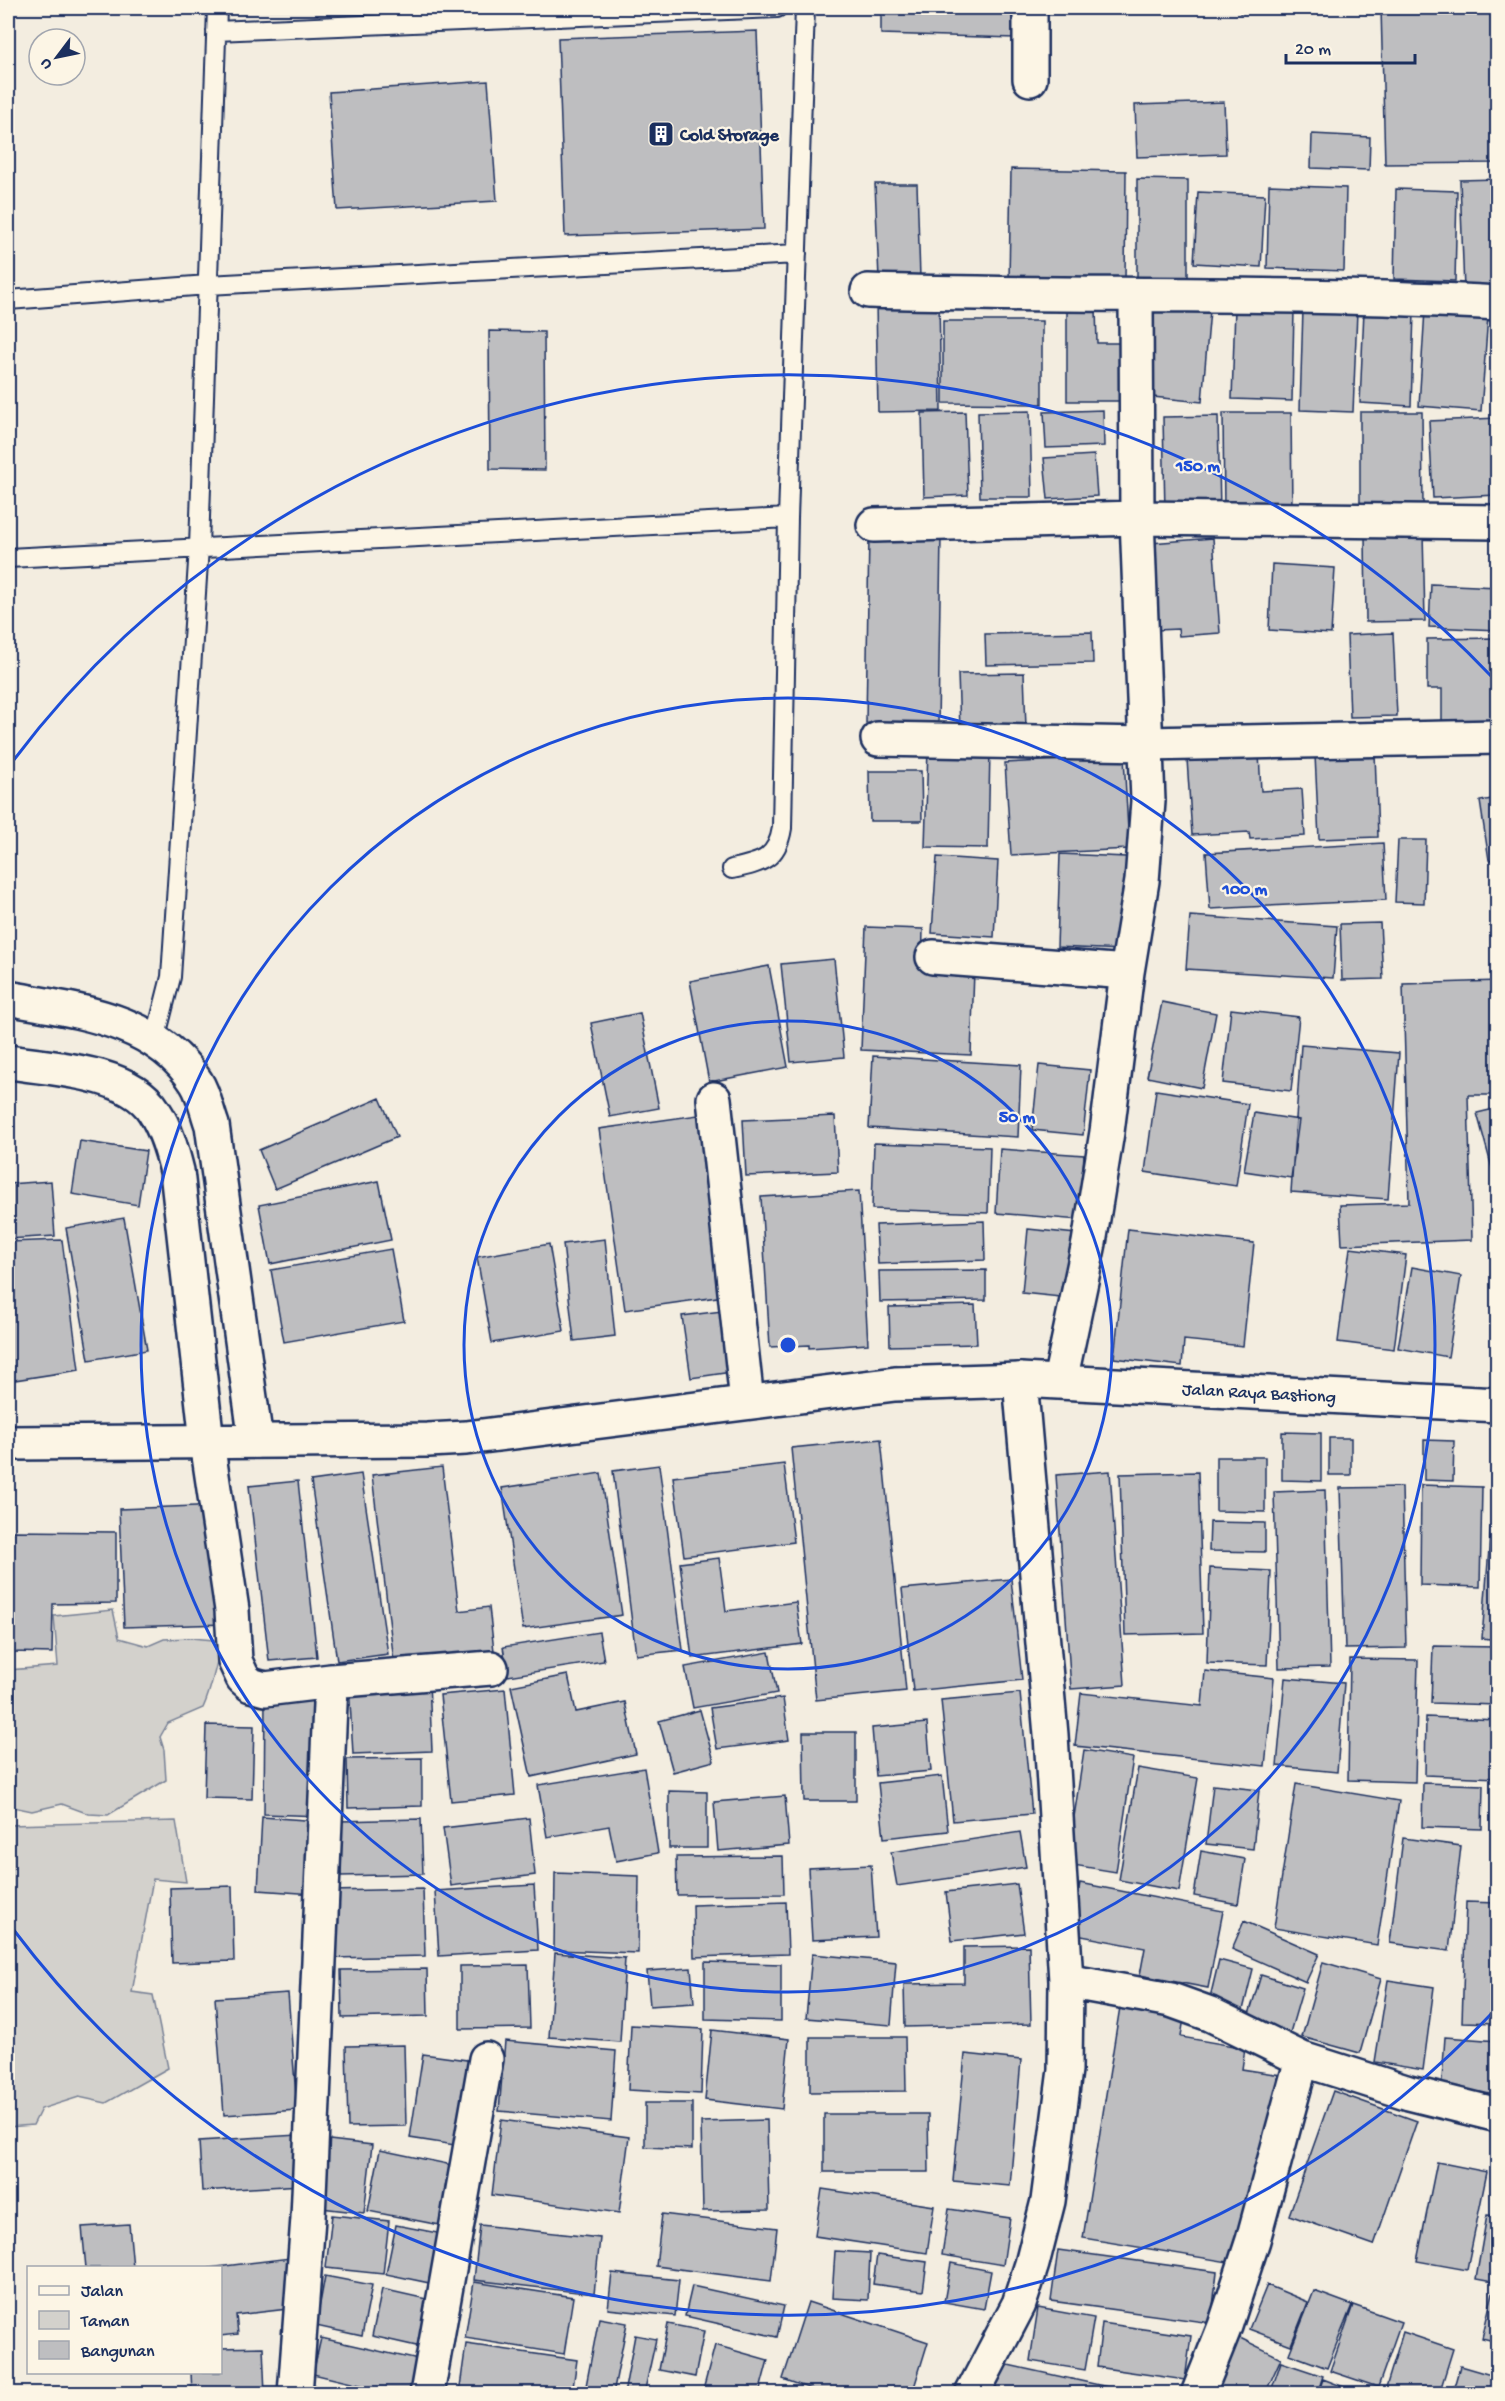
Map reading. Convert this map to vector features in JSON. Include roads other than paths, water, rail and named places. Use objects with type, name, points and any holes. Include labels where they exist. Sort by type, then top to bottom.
[{"type":"main road","points":[[1030,8],[1030,79]]},
{"type":"main road","points":[[868,291],[1403,298],[1497,303]]},
{"type":"main road","points":[[1060,1382],[1089,1243],[1115,1079],[1126,972],[1142,881],[1148,801],[1137,518],[1136,296]]},
{"type":"main road","points":[[874,525],[1137,518],[1497,522]]},
{"type":"main road","points":[[879,739],[1147,744],[1497,737]]},
{"type":"main road","points":[[933,957],[1126,972]]},
{"type":"main road","points":[[8,998],[91,1014],[121,1023],[155,1040],[177,1056],[198,1083],[212,1125],[256,1441]]},
{"type":"main road","points":[[8,1062],[99,1076],[136,1092],[154,1109],[169,1140],[177,1171],[207,1442],[232,1610],[235,1661],[243,1678],[251,1685],[265,1689],[331,1681],[491,1668]]},
{"type":"main road","points":[[714,1099],[747,1402]]},
{"type":"main road","points":[[972,2394],[1019,2304],[1032,2264],[1048,2201],[1065,2070],[1066,1981],[1051,1735],[1020,1380]]},
{"type":"main road","name":"Jalan Raya Bastiong","points":[[8,1443],[466,1438],[895,1384],[1020,1380],[1497,1405]]},
{"type":"main road","points":[[295,2394],[308,2218],[331,1681]]},
{"type":"main road","points":[[1066,1981],[1171,2000],[1210,2014],[1302,2060],[1409,2093],[1497,2115]]},
{"type":"main road","points":[[427,2394],[486,2059]]},
{"type":"main road","points":[[1198,2394],[1225,2326],[1253,2240],[1302,2060]]},
{"type":"lane","points":[[155,1040],[171,976],[199,547],[217,8]]},
{"type":"lane","points":[[216,31],[777,8]]},
{"type":"lane","points":[[732,869],[758,863],[771,854],[780,843],[782,828],[788,518],[805,8]]},
{"type":"lane","points":[[8,300],[208,285],[797,254]]},
{"type":"lane","points":[[8,558],[788,518]]},
{"type":"place","name":"Cold Storage","points":[[661,134]]}]
